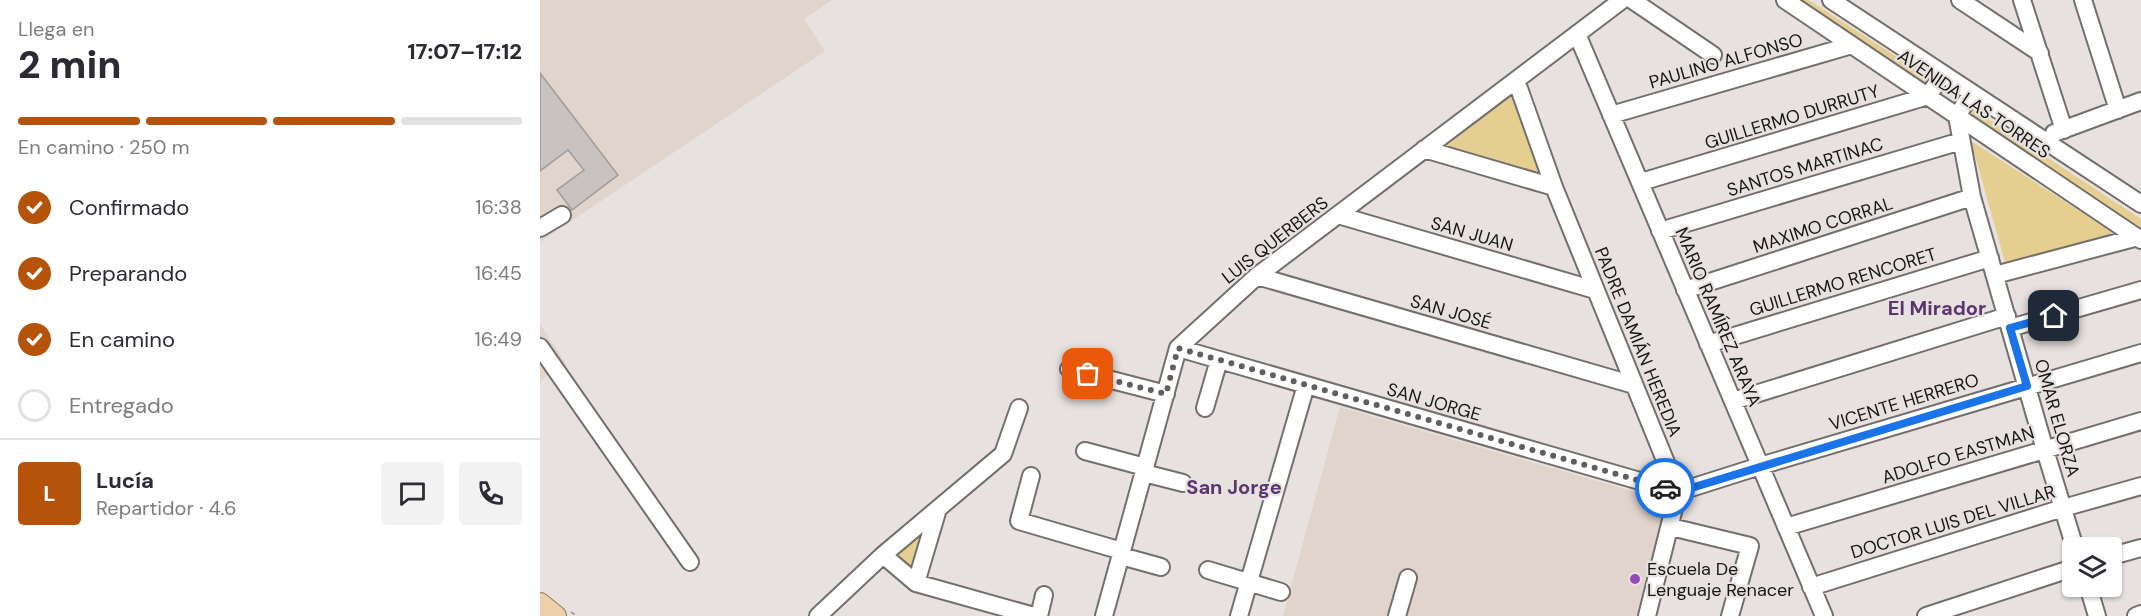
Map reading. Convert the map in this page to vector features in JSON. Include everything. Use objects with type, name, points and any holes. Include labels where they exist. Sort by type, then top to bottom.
[{"type":"main road","points":[[540,603],[556,616]]},
{"type":"street","name":"LUIS QUERBERS","points":[[1178,348],[1257,276],[1623,0]]},
{"type":"street","points":[[1632,0],[1713,55]]},
{"type":"street","name":"AVENIDA LAS TORRES","points":[[1785,0],[2139,238]]},
{"type":"street","name":"AVENIDA LAS TORRES","points":[[1831,0],[2141,204]]},
{"type":"street","points":[[1960,0],[2040,53]]},
{"type":"street","points":[[2022,0],[2064,130]]},
{"type":"street","points":[[2083,0],[2118,110]]},
{"type":"street","name":"MARIO RAMÍREZ ARAYA","points":[[1577,34],[1824,616]]},
{"type":"street","name":"PAULINO ALFONSO","points":[[1611,115],[1852,45]]},
{"type":"street","points":[[1928,96],[1943,74]]},
{"type":"street","name":"PADRE DAMIÁN HEREDIA","points":[[1516,80],[1554,188],[1678,492]]},
{"type":"street","points":[[1958,116],[1972,93]]},
{"type":"street","name":"GUILLERMO DURRUTY","points":[[1641,182],[1928,96]]},
{"type":"street","points":[[2040,138],[2141,101]]},
{"type":"street","name":"OMAR ELORZA","points":[[1958,116],[1972,198],[2072,537]]},
{"type":"street","name":"SANTOS MARTINAC","points":[[1660,231],[1961,141]]},
{"type":"street","points":[[1424,149],[1554,188]]},
{"type":"street","name":"MAXIMO CORRAL","points":[[1685,290],[1972,198]]},
{"type":"street","points":[[540,228],[562,215]]},
{"type":"street","name":"SAN JUAN","points":[[1338,215],[1595,290]]},
{"type":"street","points":[[1995,275],[2139,238]]},
{"type":"street","name":"GUILLERMO RENCORET","points":[[1708,344],[1990,258]]},
{"type":"street","name":"SAN JOSÉ","points":[[1257,276],[1634,385]]},
{"type":"street","points":[[1733,401],[2008,322],[2141,290]]},
{"type":"street","points":[[540,347],[690,562]]},
{"type":"street","points":[[1104,616],[1178,348]]},
{"type":"street","name":"SAN JORGE","points":[[1178,348],[1678,492]]},
{"type":"street","name":"VICENTE HERRERO","points":[[1678,492],[2141,353]]},
{"type":"street","points":[[1205,408],[1220,360]]},
{"type":"street","points":[[1069,369],[1166,394]]},
{"type":"street","points":[[1239,616],[1306,385]]},
{"type":"street","points":[[821,615],[883,555],[1003,454],[1019,408]]},
{"type":"street","name":"ADOLFO EASTMAN","points":[[1786,527],[2141,421]]},
{"type":"street","points":[[1085,451],[1183,483]]},
{"type":"street","points":[[1031,476],[1019,521],[1161,567]]},
{"type":"street","name":"DOCTOR LUIS DEL VILLAR","points":[[1811,587],[2141,486]]},
{"type":"street","points":[[1647,616],[1678,492]]},
{"type":"street","points":[[916,583],[938,509]]},
{"type":"street","points":[[1671,527],[1750,546],[1730,616]]},
{"type":"street","points":[[2122,553],[2141,548]]},
{"type":"street","points":[[883,555],[916,583],[1034,616]]},
{"type":"street","points":[[1208,570],[1281,592]]},
{"type":"street","points":[[1926,616],[2062,572]]},
{"type":"street","points":[[1397,616],[1408,578]]},
{"type":"street","points":[[1039,616],[1044,595]]},
{"type":"street","points":[[2091,597],[2097,616]]},
{"type":"street","points":[[2136,616],[2141,614]]},
{"type":"shaded area","points":[[540,0],[832,0],[804,19],[825,51],[540,242]]},
{"type":"shaded area","points":[[1793,0],[1809,0],[1931,79],[1926,87]]},
{"type":"shaded area","points":[[1513,93],[1544,177],[1444,148]]},
{"type":"shaded area","points":[[1973,109],[2141,219],[2141,230],[1969,115]]},
{"type":"shaded area","points":[[1971,141],[2120,237],[2006,266]]},
{"type":"shaded area","points":[[540,324],[565,362],[540,381]]},
{"type":"shaded area","points":[[1340,407],[1667,501],[1636,616],[1283,616]]},
{"type":"shaded area","points":[[930,522],[915,572],[894,553]]},
{"type":"building","points":[[540,73],[618,175],[572,210],[557,190],[584,170],[568,150],[540,171]]},
{"type":"way so far","points":[[1088,374],[1166,394],[1178,348],[1665,488]]},
{"type":"place","name":"Escuela De Lenguaje Renacer","points":[[1635,579]]},
{"type":"district","name":"El Mirador","points":[[1937,308]]},
{"type":"district","name":"San Jorge","points":[[1234,487]]},
{"type":"route","points":[[1665,488],[1678,492],[2027,386],[2010,328],[2054,316]]}]
